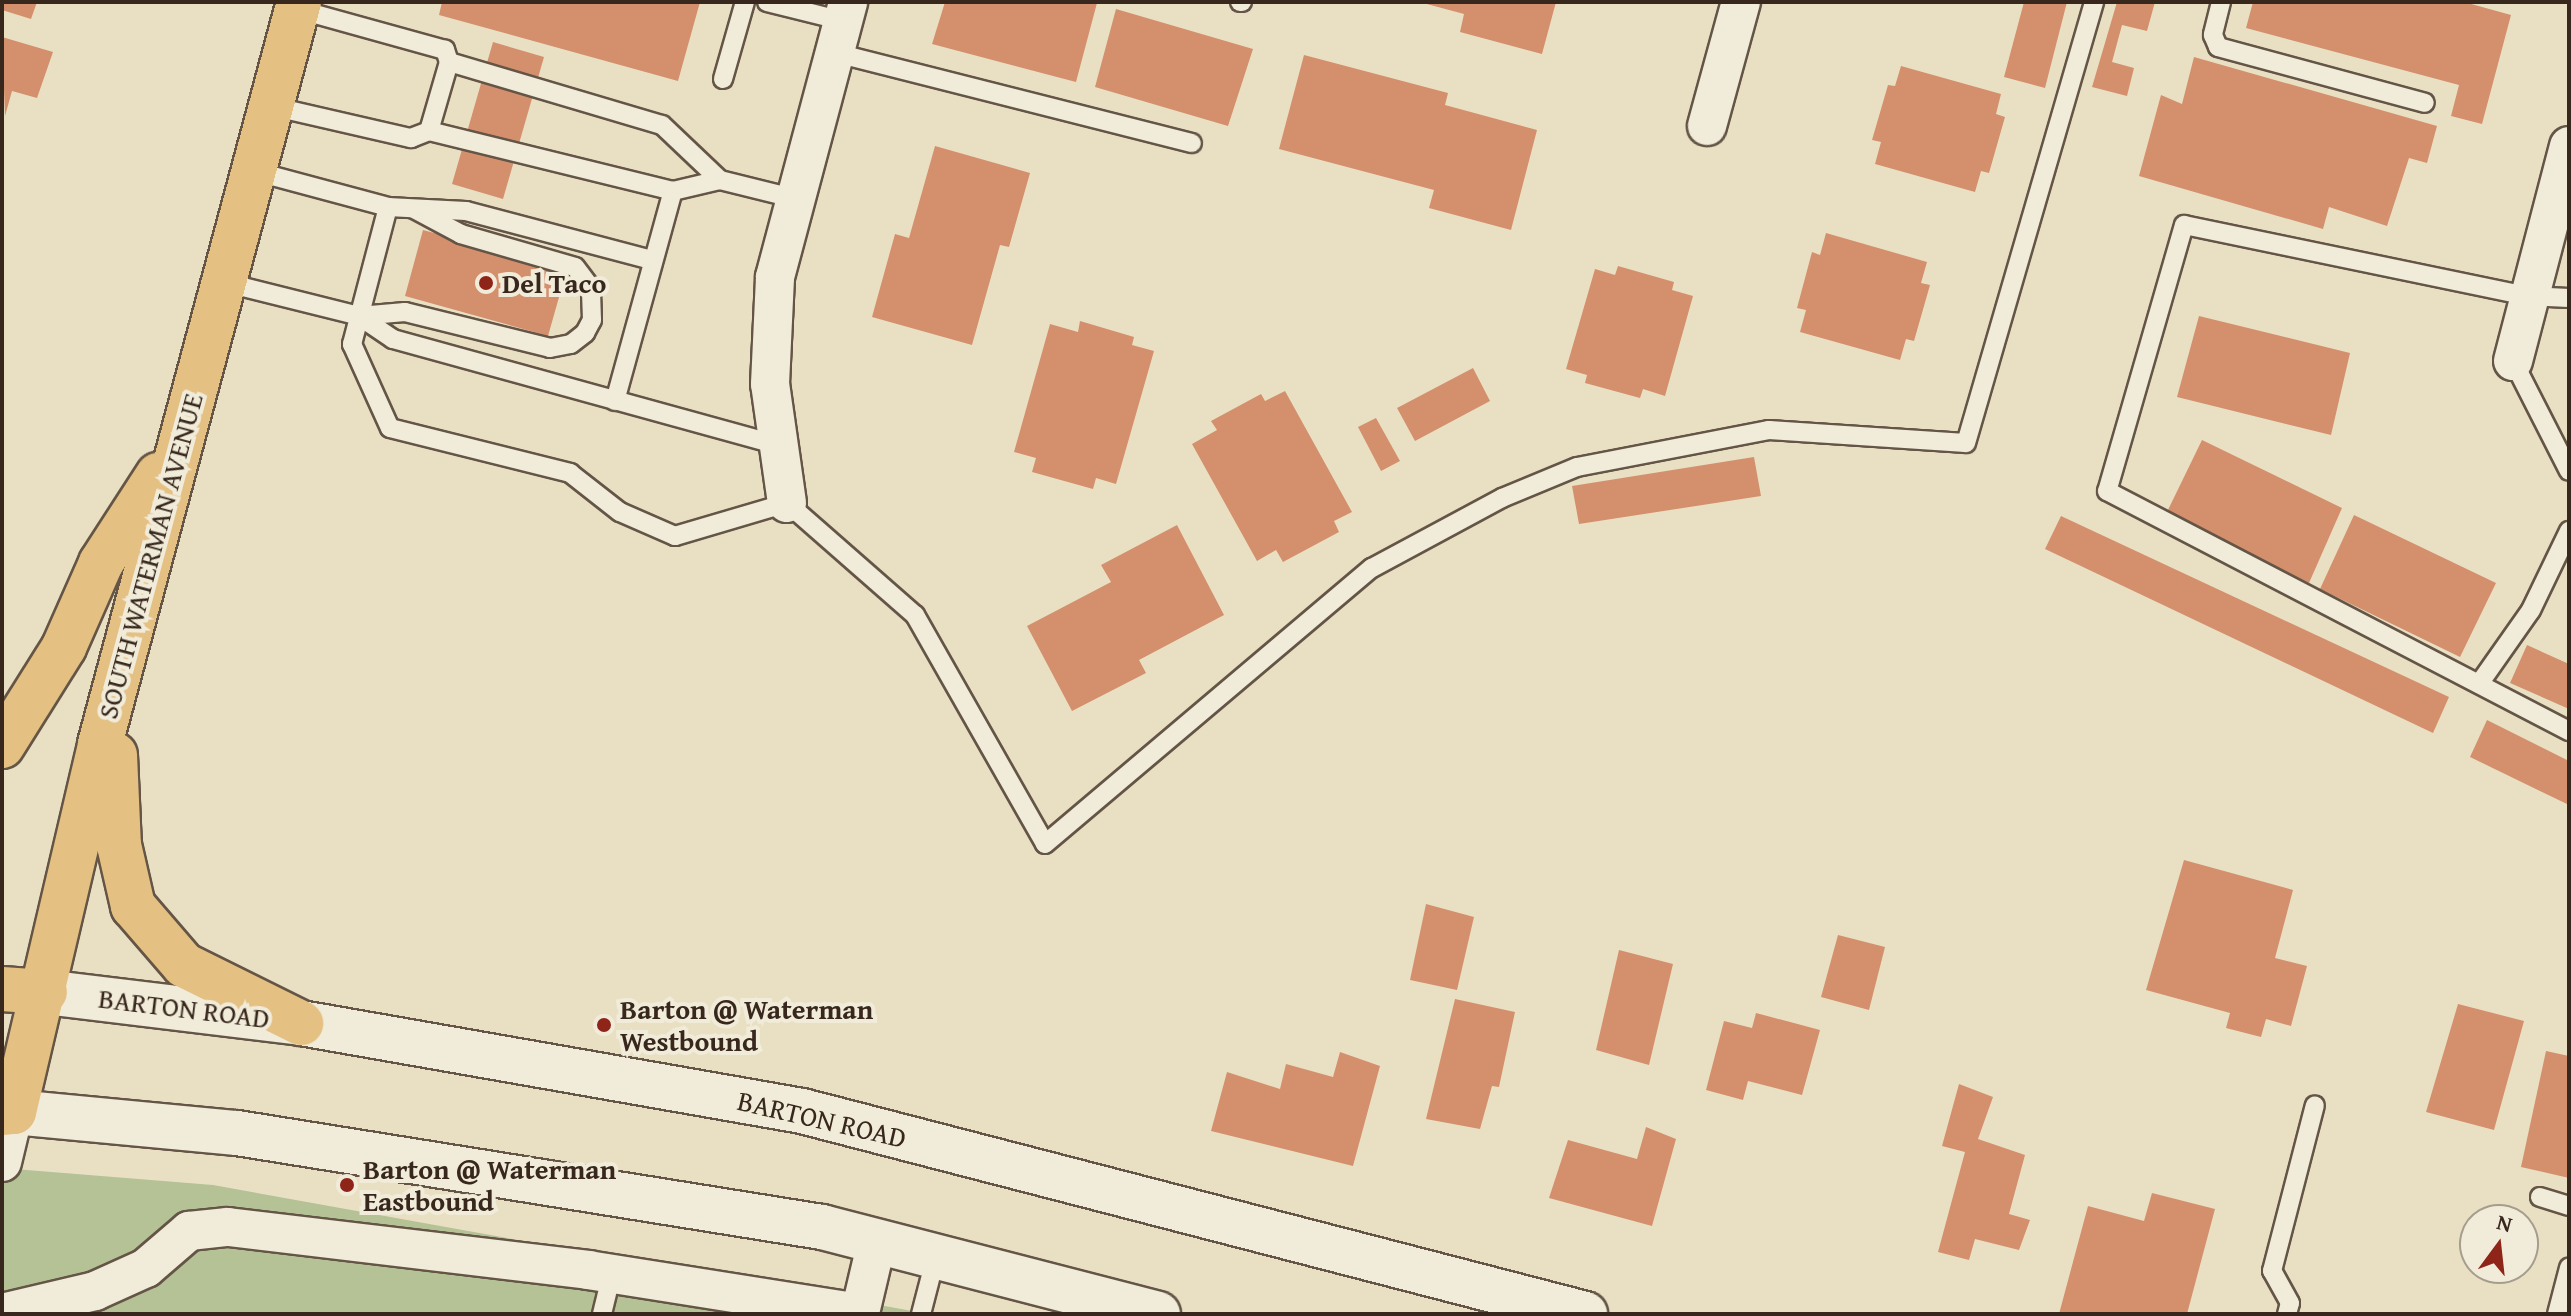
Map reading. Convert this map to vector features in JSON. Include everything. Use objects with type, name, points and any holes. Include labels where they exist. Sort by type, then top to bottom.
[{"type":"main road","name":"SOUTH WATERMAN AVENUE","points":[[8,1112],[45,992],[121,667],[298,5]]},
{"type":"main road","points":[[2,746],[64,647],[101,563],[181,440]]},
{"type":"main road","points":[[121,667],[113,788],[119,845],[133,906],[184,965],[301,1023]]},
{"type":"main road","points":[[2,989],[45,992]]},
{"type":"main road","name":"BARTON ROAD","points":[[45,992],[301,1023],[802,1111],[1585,1314]]},
{"type":"main road","points":[[8,1112],[268,1138],[807,1225],[1158,1314]]},
{"type":"street","points":[[1707,126],[1741,2]]},
{"type":"street","points":[[787,503],[770,384],[775,277],[842,25]]},
{"type":"street","points":[[2513,361],[2527,296],[2569,146]]},
{"type":"street","points":[[2,1162],[8,1112]]},
{"type":"street","points":[[2,1313],[95,1291],[146,1268],[189,1231],[228,1227],[612,1273],[829,1311],[860,1313],[877,1241]]},
{"type":"lane","points":[[723,79],[745,2]]},
{"type":"lane","points":[[767,2],[1192,143]]},
{"type":"lane","points":[[388,207],[352,344],[390,428],[570,473],[620,512],[675,536],[787,503],[915,615],[1045,844],[1372,568],[1502,498],[1577,467],[1769,430],[1966,443],[2094,2]]},
{"type":"lane","points":[[2221,2],[2213,35],[2218,47],[2425,103]]},
{"type":"lane","points":[[298,5],[445,50],[449,62],[429,131]]},
{"type":"lane","points":[[449,62],[662,125],[720,180]]},
{"type":"lane","points":[[271,106],[411,138],[429,131],[673,191],[720,180],[797,199]]},
{"type":"lane","points":[[254,171],[388,207],[466,211],[652,260]]},
{"type":"lane","points":[[615,401],[673,191]]},
{"type":"lane","points":[[223,282],[359,316],[405,312],[550,348],[571,344],[592,320],[591,288],[575,267],[461,234],[414,209]]},
{"type":"lane","points":[[2569,298],[2527,296],[2184,225],[2107,491],[2569,731]]},
{"type":"lane","points":[[359,316],[393,339],[779,445]]},
{"type":"lane","points":[[2513,361],[2569,471]]},
{"type":"lane","points":[[2479,684],[2531,610],[2569,531]]},
{"type":"lane","points":[[2287,1314],[2290,1303],[2272,1271],[2315,1105]]},
{"type":"lane","points":[[2540,1197],[2569,1206]]},
{"type":"lane","points":[[921,1314],[936,1256]]},
{"type":"lane","points":[[2557,1314],[2569,1268]]},
{"type":"lane","points":[[602,1314],[612,1273]]},
{"type":"green space","points":[[2,1168],[213,1185],[929,1314],[2,1314]]},
{"type":"building","points":[[2,2],[37,2],[31,19],[2,10]]},
{"type":"building","points":[[442,2],[700,2],[678,81],[439,15]]},
{"type":"building","points":[[945,2],[1097,3],[1076,82],[932,44]]},
{"type":"building","points":[[1556,2],[1542,54],[1460,32],[1464,14],[1423,3]]},
{"type":"building","points":[[2024,2],[2067,2],[2045,88],[2004,77]]},
{"type":"building","points":[[2117,2],[2155,2],[2147,31],[2122,25],[2112,62],[2134,68],[2127,96],[2092,87]]},
{"type":"building","points":[[2253,2],[2464,2],[2511,15],[2482,124],[2451,116],[2459,85],[2246,28]]},
{"type":"building","points":[[1116,9],[1253,49],[1228,126],[1095,87]]},
{"type":"building","points":[[2,37],[53,52],[37,98],[12,91],[5,116]]},
{"type":"building","points":[[493,42],[544,57],[503,199],[452,184]]},
{"type":"building","points":[[1304,55],[1448,93],[1445,105],[1537,130],[1511,230],[1429,208],[1434,190],[1279,149]]},
{"type":"building","points":[[2194,57],[2437,126],[2427,163],[2409,158],[2387,226],[2329,207],[2323,229],[2139,176],[2161,95],[2182,104]]},
{"type":"building","points":[[1901,66],[2001,94],[1996,114],[2005,117],[1989,173],[1981,171],[1975,192],[1875,164],[1881,142],[1872,140],[1888,85],[1895,86]]},
{"type":"building","points":[[935,146],[1030,173],[1009,247],[1000,245],[972,345],[872,317],[895,234],[909,238]]},
{"type":"building","name":"Del Taco","points":[[423,230],[567,269],[548,336],[405,296]]},
{"type":"building","points":[[1826,233],[1927,262],[1921,283],[1930,285],[1914,341],[1906,339],[1900,360],[1800,332],[1806,310],[1797,308],[1812,252],[1820,255]]},
{"type":"building","points":[[1618,266],[1674,282],[1672,290],[1693,296],[1665,396],[1643,389],[1640,398],[1585,383],[1587,375],[1566,369],[1595,269],[1615,275]]},
{"type":"building","points":[[2199,316],[2350,353],[2331,435],[2177,397]]},
{"type":"building","points":[[1080,321],[1134,337],[1132,345],[1154,351],[1116,484],[1096,478],[1093,489],[1032,472],[1036,458],[1014,452],[1050,324],[1078,332]]},
{"type":"building","points":[[1473,368],[1490,401],[1415,441],[1397,408]]},
{"type":"building","points":[[1285,391],[1352,512],[1334,521],[1339,532],[1283,562],[1276,550],[1257,561],[1192,444],[1217,430],[1211,421],[1261,394],[1265,401]]},
{"type":"building","points":[[1376,418],[1400,461],[1381,471],[1358,427]]},
{"type":"building","points":[[2202,440],[2342,508],[2309,583],[2166,514]]},
{"type":"building","points":[[1754,457],[1761,496],[1579,524],[1572,486]]},
{"type":"building","points":[[2354,515],[2496,583],[2460,657],[2320,589]]},
{"type":"building","points":[[2061,516],[2449,697],[2433,733],[2045,549]]},
{"type":"building","points":[[1177,525],[1224,615],[1139,660],[1146,673],[1072,711],[1027,626],[1111,582],[1101,565]]},
{"type":"building","points":[[2527,645],[2569,664],[2569,709],[2510,683]]},
{"type":"building","points":[[2487,720],[2569,761],[2569,805],[2470,757]]},
{"type":"building","points":[[2184,860],[2293,890],[2275,958],[2307,966],[2291,1026],[2266,1019],[2261,1037],[2226,1028],[2230,1013],[2146,990]]},
{"type":"building","points":[[1426,904],[1474,917],[1457,990],[1410,980]]},
{"type":"building","points":[[1838,935],[1885,947],[1869,1010],[1821,997]]},
{"type":"building","points":[[1619,950],[1673,964],[1649,1065],[1596,1050]]},
{"type":"building","points":[[1455,999],[1515,1012],[1499,1087],[1492,1086],[1480,1129],[1426,1119]]},
{"type":"building","points":[[2458,1004],[2524,1021],[2494,1130],[2426,1112]]},
{"type":"building","points":[[1756,1013],[1820,1030],[1802,1095],[1748,1081],[1743,1100],[1706,1090],[1724,1021],[1752,1028]]},
{"type":"building","points":[[2546,1051],[2569,1056],[2569,1178],[2521,1167]]},
{"type":"building","points":[[1340,1052],[1380,1066],[1353,1166],[1211,1131],[1227,1072],[1280,1089],[1286,1064],[1333,1077]]},
{"type":"building","points":[[1959,1084],[1993,1097],[1978,1139],[2025,1155],[2009,1214],[2030,1220],[2019,1250],[1975,1239],[1969,1260],[1938,1252],[1965,1152],[1942,1146]]},
{"type":"building","points":[[1646,1127],[1676,1139],[1652,1226],[1549,1198],[1568,1140],[1637,1159]]},
{"type":"building","points":[[2152,1193],[2215,1209],[2187,1314],[2059,1314],[2088,1206],[2144,1221]]},
{"type":"place","name":"Del Taco","points":[[486,283]]},
{"type":"place","name":"Barton @ Waterman Westbound","points":[[604,1025]]},
{"type":"place","name":"Barton @ Waterman Eastbound","points":[[347,1185]]}]
